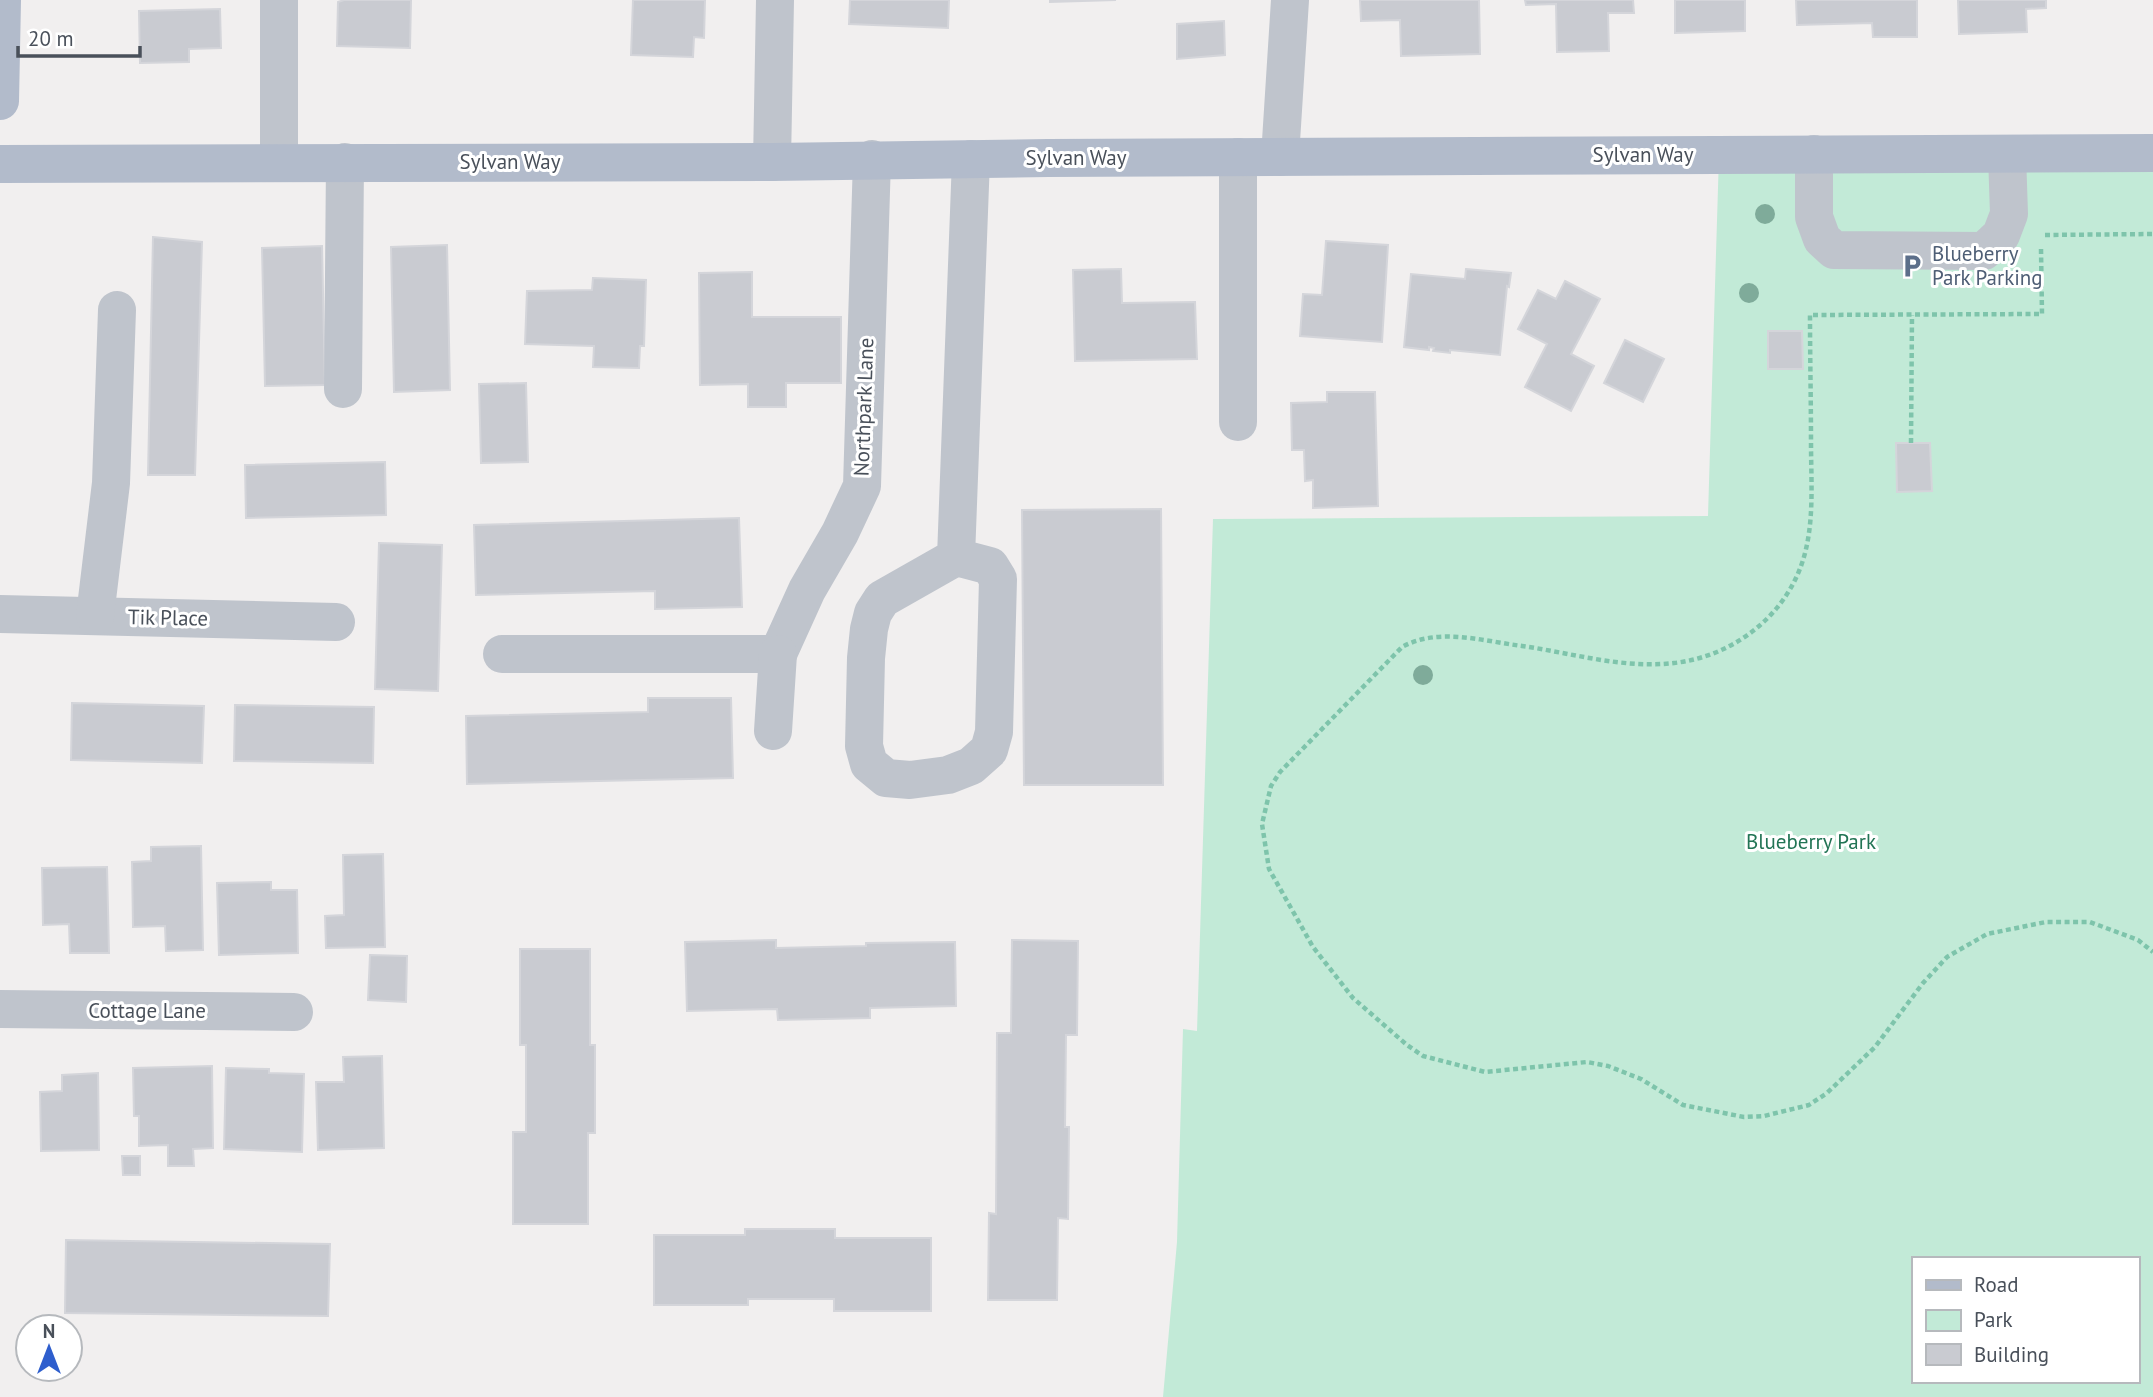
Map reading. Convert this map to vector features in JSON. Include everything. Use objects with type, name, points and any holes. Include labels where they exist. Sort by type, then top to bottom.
[{"type":"main road","points":[[0,100],[2,0]]},
{"type":"main road","name":"Sylvan Way","points":[[0,164],[2153,153]]},
{"type":"street","points":[[279,0],[279,162]]},
{"type":"street","points":[[772,162],[775,0]]},
{"type":"street","points":[[1280,158],[1290,0]]},
{"type":"street","points":[[1814,154],[1814,218],[1822,239],[1834,250],[1984,251],[2001,234],[2009,214],[2007,154]]},
{"type":"street","points":[[1238,158],[1238,422]]},
{"type":"street","name":"Northpark Lane","points":[[778,654],[807,590],[840,533],[862,486],[872,159]]},
{"type":"street","points":[[956,557],[971,159]]},
{"type":"street","points":[[343,389],[345,162]]},
{"type":"street","points":[[95,616],[111,483],[117,310]]},
{"type":"street","points":[[956,557],[989,566],[998,579],[994,732],[989,750],[971,766],[948,775],[910,780],[886,778],[869,764],[864,746],[866,658],[873,613],[882,599],[956,557]]},
{"type":"street","name":"Tik Place","points":[[0,614],[336,621]]},
{"type":"street","points":[[502,654],[778,654],[773,731]]},
{"type":"street","name":"Cottage Lane","points":[[0,1010],[294,1012]]},
{"type":"path","points":[[2041,234],[2153,234]]},
{"type":"path","points":[[2041,248],[2042,314],[1810,315],[1811,501],[1807,546],[1796,579],[1786,597],[1748,636],[1702,658],[1653,664],[1611,662],[1478,639],[1434,636],[1418,638],[1402,647],[1275,779],[1265,804],[1262,824],[1269,869],[1313,947],[1353,998],[1423,1056],[1485,1072],[1587,1062],[1608,1066],[1641,1079],[1684,1105],[1744,1117],[1764,1116],[1808,1105],[1826,1093],[1875,1047],[1923,983],[1947,957],[1987,934],[2046,922],[2090,922],[2138,940],[2153,951]]},
{"type":"path","points":[[1912,315],[1912,443]]},
{"type":"green space","name":"Blueberry Park","points":[[2153,153],[2153,1397],[1163,1397],[1177,1242],[1183,1029],[1197,1031],[1213,519],[1708,516],[1719,155]]},
{"type":"building","points":[[411,0],[410,48],[337,46],[338,2]]},
{"type":"building","points":[[633,0],[705,0],[704,38],[694,37],[693,57],[631,55]]},
{"type":"building","points":[[850,0],[949,0],[948,28],[849,24]]},
{"type":"building","points":[[1050,0],[1116,0],[1050,2]]},
{"type":"building","points":[[1360,0],[1479,0],[1480,54],[1401,56],[1400,20],[1361,21]]},
{"type":"building","points":[[1525,0],[1633,0],[1634,13],[1608,13],[1609,51],[1557,52],[1556,4],[1526,5]]},
{"type":"building","points":[[1675,0],[1745,0],[1745,31],[1675,33]]},
{"type":"building","points":[[1796,0],[1917,0],[1917,37],[1873,37],[1872,23],[1797,25]]},
{"type":"building","points":[[1958,0],[2046,0],[2046,8],[2026,9],[2027,32],[1959,34]]},
{"type":"building","points":[[220,9],[221,48],[189,49],[189,62],[140,63],[139,11]]},
{"type":"building","points":[[1224,21],[1225,55],[1177,59],[1177,24]]},
{"type":"building","points":[[153,237],[202,242],[195,475],[148,475]]},
{"type":"building","points":[[1326,241],[1388,245],[1382,342],[1300,336],[1303,294],[1322,295]]},
{"type":"building","points":[[447,245],[450,390],[394,392],[391,247]]},
{"type":"building","points":[[322,246],[325,385],[265,386],[262,248]]},
{"type":"building","points":[[1121,269],[1122,303],[1195,302],[1197,359],[1075,361],[1073,270]]},
{"type":"building","points":[[1466,269],[1511,273],[1509,287],[1507,286],[1500,355],[1450,350],[1450,353],[1433,351],[1434,348],[1429,347],[1429,350],[1404,347],[1411,274],[1465,279]]},
{"type":"building","points":[[752,272],[752,317],[841,317],[841,383],[786,383],[786,407],[748,407],[748,384],[700,385],[699,273]]},
{"type":"building","points":[[593,278],[646,280],[644,346],[640,346],[639,368],[593,367],[594,346],[525,344],[527,291],[592,290]]},
{"type":"building","points":[[1565,281],[1600,299],[1571,354],[1594,366],[1571,411],[1525,387],[1547,344],[1518,329],[1538,290],[1556,299]]},
{"type":"building","points":[[1768,331],[1802,331],[1803,369],[1768,369]]},
{"type":"building","points":[[1625,340],[1664,359],[1643,402],[1604,383]]},
{"type":"building","points":[[526,383],[528,462],[481,463],[479,384]]},
{"type":"building","points":[[1327,392],[1375,392],[1378,506],[1313,508],[1313,480],[1305,481],[1304,450],[1292,450],[1291,403],[1327,402]]},
{"type":"building","points":[[1896,443],[1930,443],[1932,491],[1897,492]]},
{"type":"building","points":[[385,462],[386,515],[246,518],[245,465]]},
{"type":"building","points":[[1161,509],[1163,785],[1024,785],[1022,510]]},
{"type":"building","points":[[739,518],[742,607],[655,609],[655,591],[476,595],[474,525]]},
{"type":"building","points":[[379,543],[442,545],[438,691],[375,689]]},
{"type":"building","points":[[648,698],[731,698],[733,778],[467,784],[466,716],[648,712]]},
{"type":"building","points":[[72,703],[204,706],[202,763],[71,760]]},
{"type":"building","points":[[235,705],[374,707],[373,763],[234,761]]},
{"type":"building","points":[[201,846],[203,950],[166,951],[165,926],[133,927],[132,862],[151,861],[151,847]]},
{"type":"building","points":[[383,854],[385,947],[326,948],[325,916],[344,915],[343,855]]},
{"type":"building","points":[[107,867],[109,953],[70,953],[69,924],[43,925],[42,868]]},
{"type":"building","points":[[271,882],[271,890],[297,890],[298,953],[219,955],[217,883]]},
{"type":"building","points":[[776,940],[776,948],[955,942],[956,1006],[870,1008],[870,1018],[778,1020],[777,1009],[687,1011],[685,942]]},
{"type":"building","points":[[1012,940],[1078,941],[1077,1035],[1066,1035],[1068,1219],[1058,1218],[1057,1300],[988,1300],[989,1213],[996,1214],[997,1033],[1011,1033]]},
{"type":"building","points":[[520,949],[590,949],[590,1045],[595,1045],[595,1133],[588,1133],[588,1224],[513,1224],[513,1132],[526,1132],[526,1045],[520,1045]]},
{"type":"building","points":[[370,955],[407,956],[406,1002],[368,1000]]},
{"type":"building","points":[[382,1056],[384,1148],[318,1150],[316,1082],[344,1082],[343,1057]]},
{"type":"building","points":[[212,1066],[213,1148],[193,1149],[194,1166],[168,1166],[168,1145],[139,1146],[139,1116],[134,1116],[133,1068]]},
{"type":"building","points":[[226,1068],[269,1069],[269,1073],[304,1074],[302,1152],[224,1149]]},
{"type":"building","points":[[98,1073],[99,1150],[41,1151],[40,1092],[62,1091],[62,1075]]},
{"type":"building","points":[[122,1156],[140,1156],[140,1175],[123,1175]]},
{"type":"building","points":[[745,1229],[835,1229],[835,1238],[931,1238],[931,1311],[834,1311],[834,1299],[748,1299],[748,1305],[654,1305],[654,1235],[745,1235]]},
{"type":"building","points":[[66,1240],[330,1244],[328,1316],[65,1313]]},
{"type":"place","name":"Blueberry Park Parking","points":[[1912,266]]}]
